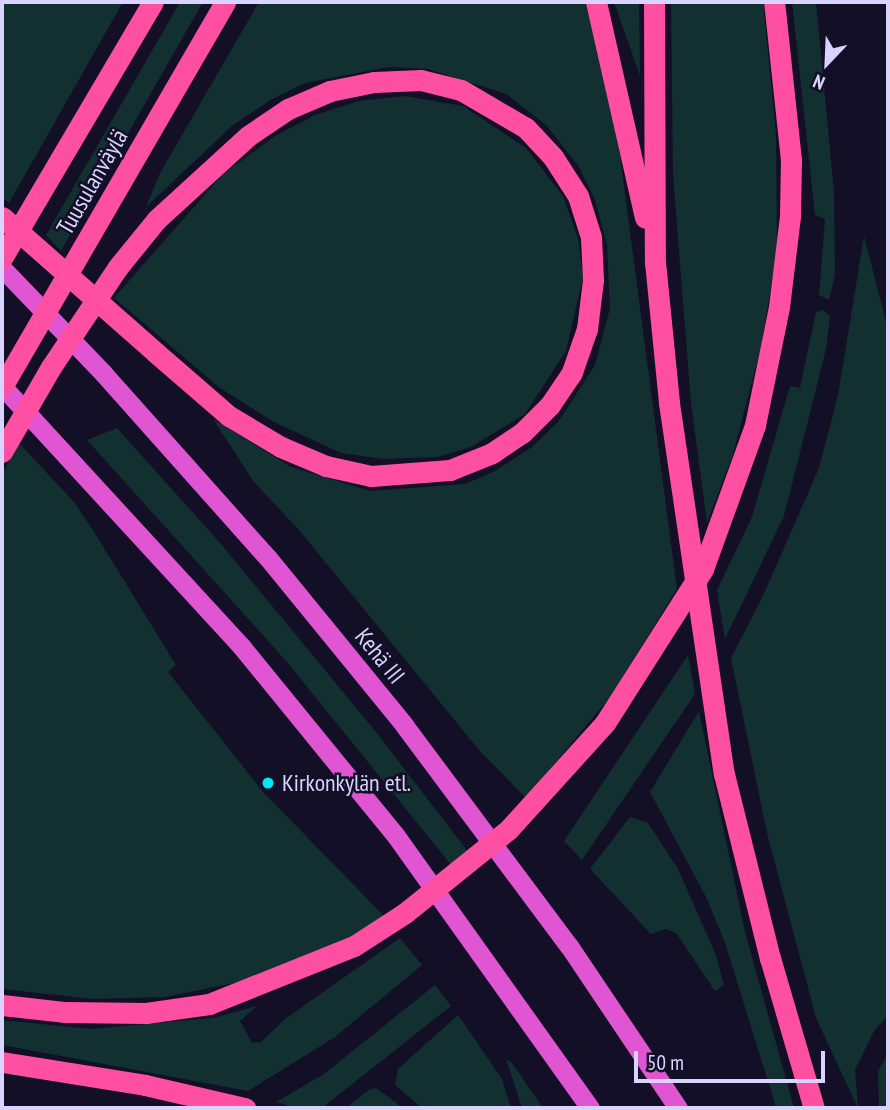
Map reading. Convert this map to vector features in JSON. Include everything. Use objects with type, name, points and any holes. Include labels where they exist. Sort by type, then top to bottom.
[{"type":"highway","name":"Tuusulanväylä","points":[[2,258],[153,2]]},
{"type":"highway","name":"Tuusulanväylä","points":[[2,387],[225,2]]},
{"type":"highway","points":[[596,2],[654,262]]},
{"type":"highway","points":[[654,2],[654,262],[669,403],[724,774],[770,958],[814,1108]]},
{"type":"highway","points":[[2,1004],[64,1012],[146,1013],[209,1004],[354,946],[405,914],[509,829],[605,723],[703,569],[755,425],[779,307],[790,216],[790,148],[774,2]]},
{"type":"highway","points":[[2,217],[155,352],[229,416],[281,447],[326,466],[371,476],[450,470],[492,453],[522,433],[550,405],[572,372],[587,329],[593,280],[591,237],[579,196],[553,157],[527,128],[461,90],[421,80],[374,82],[330,91],[288,108],[219,161],[149,229],[51,367],[2,452]]},
{"type":"highway","name":"Kehä III","points":[[2,268],[103,373],[268,558],[452,787],[569,946],[678,1108]]},
{"type":"highway","points":[[2,387],[241,646],[396,836],[590,1108]]},
{"type":"highway","points":[[2,1062],[44,1066],[245,1108]]},
{"type":"green space","points":[[2,2],[123,2],[9,203],[2,197]]},
{"type":"green space","points":[[180,2],[203,2],[61,251],[46,235]]},
{"type":"green space","points":[[259,2],[585,2],[616,125],[677,589],[610,697],[526,798],[479,750],[299,530],[254,482],[213,419],[291,467],[370,491],[465,484],[495,471],[532,447],[558,422],[595,365],[610,308],[607,245],[595,200],[579,167],[546,125],[506,94],[428,69],[389,67],[305,83],[272,99],[233,125],[146,207],[160,173]]},
{"type":"green space","points":[[614,2],[639,2],[640,76]]},
{"type":"green space","points":[[671,2],[763,2],[776,134],[777,250],[761,347],[733,454],[707,523],[691,403],[673,175]]},
{"type":"green space","points":[[792,2],[816,2],[834,192],[835,275],[829,300],[819,295],[825,219],[815,215]]},
{"type":"green space","points":[[404,96],[463,106],[526,148],[563,196],[578,238],[583,277],[566,351],[525,414],[471,447],[438,457],[383,459],[341,453],[274,422],[220,388],[114,298],[222,175],[275,136],[315,115],[359,101]]},
{"type":"green space","points":[[864,236],[888,330],[888,1015],[874,1031],[855,1070],[858,1108],[816,1018],[767,833],[731,658],[762,598],[819,468],[838,395]]},
{"type":"green space","points":[[824,310],[830,317],[826,349],[784,516],[725,639],[717,590],[752,517],[790,386],[800,388],[816,312]]},
{"type":"green space","points":[[117,428],[221,544],[376,732],[469,853],[452,866],[287,662],[87,440]]},
{"type":"green space","points":[[19,443],[75,503],[96,535],[176,665],[168,672],[264,793],[385,917],[342,941],[239,982],[165,997],[93,999],[2,989],[2,474]]},
{"type":"green space","points":[[688,655],[695,694],[582,860],[564,841]]},
{"type":"green space","points":[[699,711],[745,932],[794,1108],[776,1107],[725,943],[706,897],[650,792]]},
{"type":"green space","points":[[630,817],[648,823],[678,869],[716,955],[724,985],[715,991],[676,933],[666,929],[651,934],[590,869]]},
{"type":"green space","points":[[400,938],[422,965],[335,1037],[248,1091],[2,1045],[2,1020],[91,1029],[213,1018],[257,1006],[240,1021],[252,1043],[261,1042],[285,1019]]},
{"type":"green space","points":[[435,985],[451,1006],[322,1108],[297,1108],[276,1102],[324,1074]]},
{"type":"green space","points":[[458,1015],[502,1079],[511,1108],[422,1108],[395,1085],[398,1069]]},
{"type":"green space","points":[[888,1054],[888,1108],[879,1108],[878,1071]]},
{"type":"green space","points":[[506,1059],[512,1063],[543,1108],[522,1108]]},
{"type":"green space","points":[[376,1088],[403,1108],[346,1108],[370,1089]]},
{"type":"place","name":"Kirkonkylän etl.","points":[[268,783]]}]
